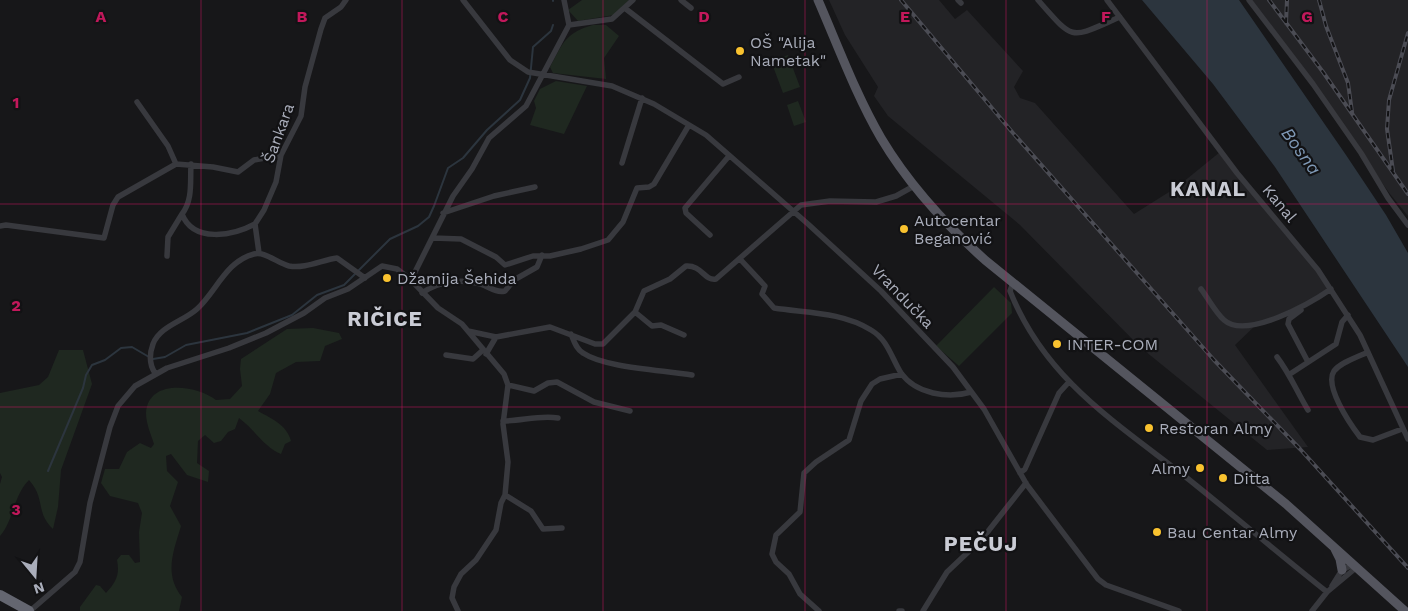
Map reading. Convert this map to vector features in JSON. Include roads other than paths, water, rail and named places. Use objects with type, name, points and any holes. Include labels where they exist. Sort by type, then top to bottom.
[{"type":"highway","points":[[0,595],[30,611]]},
{"type":"main road","points":[[818,0],[872,122],[914,186],[956,233],[1013,283],[1193,427],[1332,543],[1405,611]]},
{"type":"main road","points":[[1332,543],[1340,559],[1342,570]]},
{"type":"street","name":"Šankara","points":[[255,224],[264,210],[276,182],[281,155],[301,116],[305,86],[320,29],[325,18],[341,7],[346,0]]},
{"type":"street","name":"Vrandučka","points":[[463,0],[510,60],[531,73],[612,86],[642,98],[706,135],[880,290],[953,367],[984,410],[1026,483],[1098,578],[1106,585],[1179,611]]},
{"type":"street","points":[[410,280],[433,238],[443,213],[472,169],[489,138],[526,106],[569,25],[564,0]]},
{"type":"street","points":[[569,25],[612,19],[626,9],[633,0]]},
{"type":"street","points":[[681,0],[691,8]]},
{"type":"street","points":[[1038,0],[1065,31],[1073,33],[1083,33],[1120,17]]},
{"type":"street","points":[[1249,0],[1314,84],[1388,198],[1408,224]]},
{"type":"street","name":"Kanal","points":[[1110,1],[1237,174],[1302,250],[1331,289],[1368,352],[1408,439]]},
{"type":"street","points":[[626,9],[723,84],[739,77]]},
{"type":"street","points":[[622,163],[642,98]]},
{"type":"street","points":[[137,102],[168,146],[176,164]]},
{"type":"street","points":[[433,238],[461,239],[496,257],[502,264],[533,256],[580,249],[608,240],[623,222],[637,188],[649,187],[654,184],[689,125]]},
{"type":"street","points":[[0,226],[6,225],[104,238],[113,205],[118,197],[176,164],[191,164],[238,172],[254,160],[281,155]]},
{"type":"street","points":[[710,235],[686,213],[684,208],[729,156]]},
{"type":"street","points":[[167,256],[168,237],[188,207],[191,164]]},
{"type":"street","points":[[468,331],[496,337],[546,326],[595,344],[603,344],[635,312],[644,292],[670,279],[686,266],[697,267],[712,280],[740,260],[801,205],[812,203],[876,202],[896,196],[914,186]]},
{"type":"street","points":[[443,213],[494,196],[535,187]]},
{"type":"street","points":[[182,214],[190,226],[208,235],[242,230],[255,224],[259,253]]},
{"type":"street","points":[[154,373],[150,361],[151,354],[154,344],[162,332],[197,309],[233,266],[246,256],[259,253],[289,266],[303,266],[338,258],[365,278]]},
{"type":"street","points":[[422,293],[438,284],[450,282],[481,284],[497,291],[505,291],[514,280],[537,267],[542,255]]},
{"type":"street","points":[[740,260],[765,286],[762,294],[774,308],[810,312],[857,323],[881,338],[888,346],[902,374],[923,391],[932,394],[971,392]]},
{"type":"street","points":[[30,611],[75,572],[80,562],[90,503],[118,406],[135,386],[154,373],[266,333],[304,313],[326,298],[348,290],[382,266],[397,269],[422,293],[468,331],[504,374],[508,385],[503,421],[508,462],[505,495],[501,503],[496,530],[476,560],[461,574],[454,587],[452,598],[458,611]]},
{"type":"street","points":[[1013,283],[1010,291],[1024,323],[1044,354],[1068,382],[1108,419],[1182,475],[1327,592]]},
{"type":"street","points":[[1201,289],[1224,321],[1235,324],[1270,321],[1303,307]]},
{"type":"street","points":[[1308,362],[1288,324],[1289,319],[1303,307],[1331,289]]},
{"type":"street","points":[[635,312],[652,326],[662,325],[684,335]]},
{"type":"street","points":[[1290,374],[1336,344],[1342,322],[1348,315]]},
{"type":"street","points":[[571,334],[577,348],[591,357],[614,363],[692,375]]},
{"type":"street","points":[[446,355],[473,359],[485,352],[496,337]]},
{"type":"street","points":[[1368,352],[1339,367],[1334,372],[1331,384],[1338,401],[1348,421],[1360,437],[1373,440],[1402,429]]},
{"type":"street","points":[[1277,357],[1290,374],[1292,385],[1308,410]]},
{"type":"street","points":[[819,611],[800,594],[788,574],[776,562],[772,554],[773,542],[779,530],[800,512],[804,473],[816,462],[849,440],[861,401],[872,384],[880,379],[902,374]]},
{"type":"street","points":[[508,385],[534,391],[548,383],[557,382],[594,402],[630,411]]},
{"type":"street","points":[[1020,473],[1026,469],[1059,393],[1068,382]]},
{"type":"street","points":[[503,421],[522,421],[540,416],[558,418]]},
{"type":"street","points":[[923,611],[947,572],[982,539],[1026,483]]},
{"type":"street","points":[[505,495],[531,511],[543,529],[562,528]]},
{"type":"street","points":[[1332,587],[1342,570],[1356,565]]},
{"type":"street","points":[[1312,611],[1327,592],[1356,565]]},
{"type":"water","name":"Bosna","points":[[1142,0],[1239,0],[1346,155],[1386,215],[1408,253],[1408,367],[1275,167],[1213,84]]},
{"type":"waterway","points":[[153,359],[165,357],[186,345],[247,333],[292,315],[317,295],[344,285],[390,239],[418,226],[429,217],[448,168],[463,158],[487,130],[520,100],[530,78],[533,47],[551,31],[553,25]]},
{"type":"waterway","points":[[48,471],[83,388],[86,375],[92,365],[105,360],[121,348],[132,347],[149,357]]},
{"type":"railway","points":[[901,0],[1013,133],[1214,360],[1300,449],[1408,568]]},
{"type":"railway","points":[[1269,0],[1323,72],[1408,194]]},
{"type":"railway","points":[[1286,23],[1287,0]]},
{"type":"railway","points":[[1319,0],[1326,26],[1348,83],[1352,112]]},
{"type":"railway","points":[[1393,171],[1387,129],[1389,100],[1408,33]]},
{"type":"place","name":"OŠ \"Alija Nametak\"","points":[[740,51]]},
{"type":"place","name":"Autocentar Beganović","points":[[904,229]]},
{"type":"place","name":"Džamija Šehida","points":[[387,278]]},
{"type":"place","name":"INTER-COM","points":[[1057,344]]},
{"type":"place","name":"Restoran Almy","points":[[1149,428]]},
{"type":"place","name":"Almy","points":[[1200,468]]},
{"type":"place","name":"Ditta","points":[[1223,478]]},
{"type":"place","name":"Bau Centar Almy","points":[[1157,532]]},
{"type":"district","name":"KANAL","points":[[1208,189]]},
{"type":"district","name":"RIČICE","points":[[385,319]]},
{"type":"district","name":"PEČUJ","points":[[981,544]]}]
